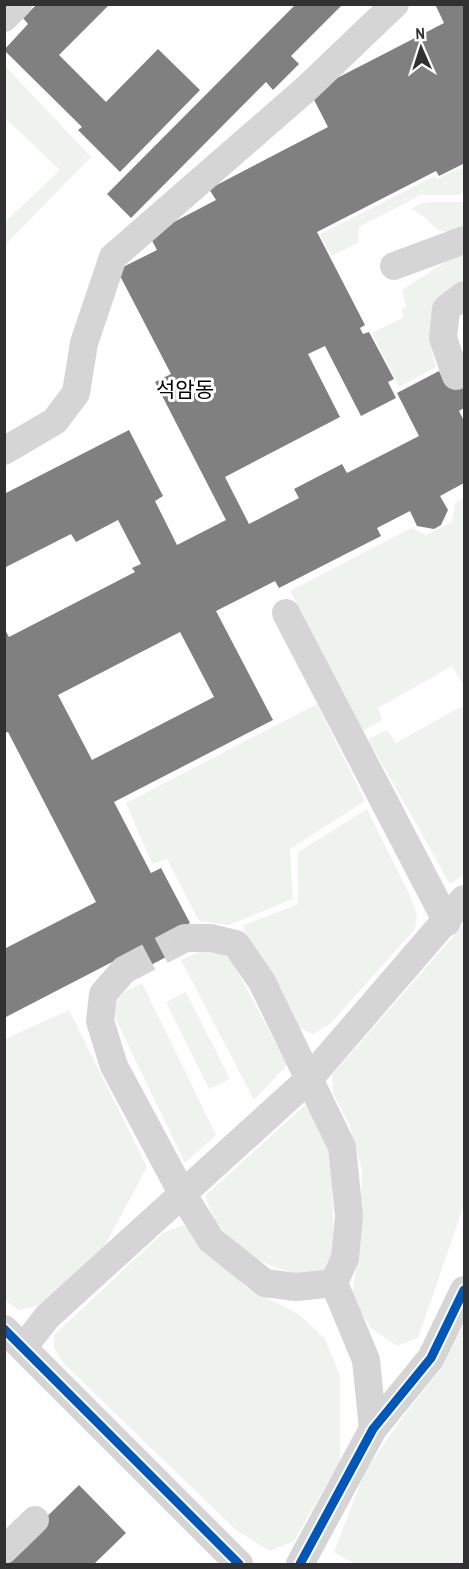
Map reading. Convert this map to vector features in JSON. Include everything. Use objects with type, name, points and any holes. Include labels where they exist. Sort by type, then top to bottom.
[{"type":"street","points":[[4,18],[18,4]]},
{"type":"street","points":[[4,450],[55,421],[76,393],[84,343],[113,257],[306,89],[394,4]]},
{"type":"street","points":[[394,266],[465,240]]},
{"type":"street","points":[[456,376],[443,338],[446,309],[465,295]]},
{"type":"street","points":[[286,613],[447,922]]},
{"type":"street","points":[[239,1564],[14,1339],[47,1317],[309,1079],[465,899]]},
{"type":"street","points":[[185,938],[211,938],[236,944],[262,982],[342,1147],[349,1216],[345,1258],[334,1283],[366,1360],[373,1429]]},
{"type":"street","points":[[124,970],[103,994],[100,1021],[114,1066],[183,1195],[211,1240],[265,1283],[296,1287],[334,1283]]},
{"type":"street","points":[[300,1564],[373,1429],[430,1358],[465,1290]]},
{"type":"street","points":[[4,1550],[35,1520]]},
{"type":"shaded area","points":[[5,66],[91,157],[5,245],[5,222],[60,170],[5,118]]},
{"type":"shaded area","points":[[462,167],[464,192],[459,195],[421,195],[359,227],[358,243],[331,256],[320,234],[435,176],[437,179]]},
{"type":"shaded area","points":[[464,202],[464,228],[445,232],[439,230],[411,209],[421,203]]},
{"type":"shaded area","points":[[464,254],[464,283],[431,316],[430,342],[436,367],[399,387],[372,333],[404,317],[401,310],[406,307],[402,290],[447,261]]},
{"type":"shaded area","points":[[464,498],[464,686],[452,666],[378,708],[382,720],[363,731],[290,591],[411,528],[426,535],[452,522],[455,503]]},
{"type":"shaded area","points":[[317,704],[365,801],[290,849],[293,899],[229,925],[199,921],[167,859],[152,864],[126,803]]},
{"type":"shaded area","points":[[464,705],[464,875],[450,884],[368,739],[387,730],[396,743]]},
{"type":"shaded area","points":[[367,809],[408,891],[417,914],[415,929],[330,1024],[313,1034],[297,1027],[242,926],[298,904],[298,852]]},
{"type":"shaded area","points":[[464,924],[464,1205],[418,1338],[397,1346],[371,1328],[352,1298],[359,1242],[362,1170],[349,1124],[333,1093],[332,1075]]},
{"type":"shaded area","points":[[201,951],[216,952],[231,959],[287,1065],[254,1100],[181,960]]},
{"type":"shaded area","points":[[142,983],[216,1135],[185,1163],[114,1016],[113,1006],[123,993]]},
{"type":"shaded area","points":[[186,992],[230,1079],[209,1089],[166,1002]]},
{"type":"shaded area","points":[[69,1010],[147,1167],[103,1249],[43,1305],[18,1310],[5,1300],[5,1039]]},
{"type":"shaded area","points":[[305,1105],[322,1129],[328,1150],[333,1226],[329,1274],[313,1275],[282,1270],[254,1257],[219,1226],[205,1196]]},
{"type":"shaded area","points":[[184,1225],[246,1287],[300,1315],[325,1339],[340,1375],[340,1461],[294,1541],[270,1551],[237,1531],[64,1364],[54,1348],[54,1335],[163,1233]]},
{"type":"shaded area","points":[[464,1324],[464,1564],[355,1564],[334,1552],[365,1471],[405,1414],[444,1365]]},
{"type":"building","points":[[37,4],[110,4],[59,55],[106,102],[158,49],[200,90],[120,172],[78,130],[82,127],[4,50],[28,24],[23,18]]},
{"type":"building","points":[[296,4],[343,4],[291,56],[299,64],[273,90],[266,82],[131,218],[107,194]]},
{"type":"building","points":[[435,4],[464,4],[464,168],[463,164],[439,176],[436,171],[317,232],[365,325],[360,328],[363,334],[369,332],[394,379],[388,382],[396,398],[361,416],[325,346],[308,354],[340,417],[225,477],[249,524],[299,498],[294,489],[342,464],[347,473],[419,436],[397,393],[439,371],[444,382],[464,372],[464,408],[459,411],[464,421],[464,483],[440,496],[448,510],[441,525],[434,529],[417,526],[410,511],[377,528],[381,536],[279,588],[275,581],[216,611],[273,720],[114,802],[151,873],[161,868],[190,923],[179,928],[189,945],[128,977],[118,959],[4,1018],[4,949],[96,902],[8,732],[4,733],[4,628],[9,637],[135,572],[132,568],[141,564],[118,520],[76,542],[71,534],[4,568],[4,494],[129,430],[163,496],[155,501],[177,545],[226,520],[155,382],[171,374],[117,270],[157,250],[149,235],[216,200],[209,189],[328,127],[310,92],[444,23]],"holes":[[[180,632],[214,697],[92,760],[58,695]]]},
{"type":"building","points":[[79,1485],[126,1533],[94,1564],[4,1564],[4,1559]]},
{"type":"tunnel","points":[[124,970],[185,938]]},
{"type":"cycle path","points":[[300,1564],[373,1429],[431,1358],[464,1290]]},
{"type":"cycle path","points":[[4,1329],[239,1564]]},
{"type":"district","name":"석암동","points":[[185,390]]}]
